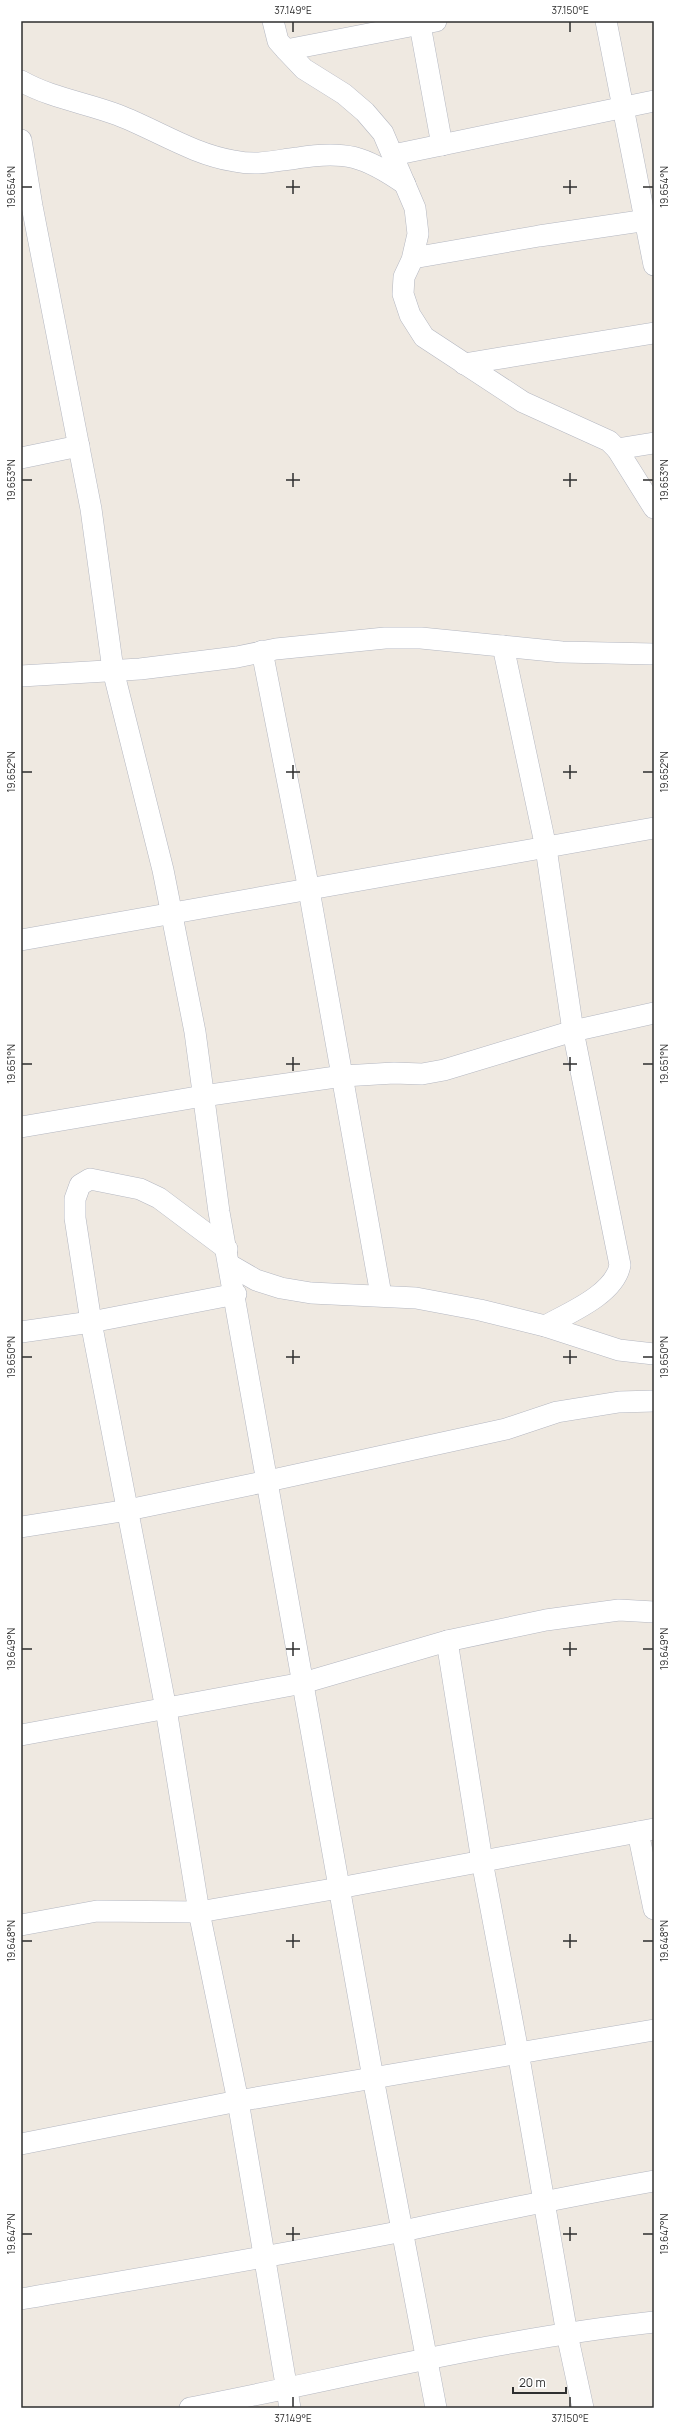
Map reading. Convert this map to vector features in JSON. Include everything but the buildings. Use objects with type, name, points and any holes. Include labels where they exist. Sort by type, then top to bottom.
[{"type":"street","points":[[273,21],[278,41],[286,50],[304,68],[344,94],[365,112],[384,133],[415,208],[417,227],[413,258],[404,278],[403,294],[410,316],[424,337],[523,402],[600,435],[617,449],[654,508]]},
{"type":"street","points":[[606,21],[650,220],[654,265]]},
{"type":"street","points":[[286,50],[428,23],[442,145]]},
{"type":"street","points":[[21,81],[119,115],[201,152],[233,161],[259,165],[322,154],[352,156],[378,165],[404,184]]},
{"type":"street","points":[[393,155],[654,101]]},
{"type":"street","points":[[21,140],[32,206],[91,509],[113,670],[134,748],[172,914],[195,1032],[219,1212],[236,1294],[373,2078],[436,2408]]},
{"type":"street","points":[[413,258],[539,236],[650,220]]},
{"type":"street","points":[[464,364],[654,332]]},
{"type":"street","points":[[617,449],[654,443]]},
{"type":"street","points":[[21,458],[79,446]]},
{"type":"street","points":[[21,676],[140,669],[262,651],[385,638],[421,638],[562,652],[654,654]]},
{"type":"street","points":[[503,646],[546,848],[573,1031],[620,1265],[618,1275],[604,1289],[588,1302],[545,1326]]},
{"type":"street","points":[[262,651],[309,890],[381,1295]]},
{"type":"street","points":[[21,940],[654,828]]},
{"type":"street","points":[[21,1127],[203,1096],[342,1076],[394,1073],[422,1074],[444,1070],[573,1031],[654,1013]]},
{"type":"street","points":[[289,2399],[238,2101],[198,1912],[166,1709],[91,1322],[75,1218],[75,1199],[80,1185],[90,1179],[140,1189],[159,1198],[256,1280],[281,1288],[311,1293],[381,1295],[416,1298],[473,1308],[545,1326],[619,1350],[654,1354]]},
{"type":"street","points":[[21,1332],[91,1322],[236,1294]]},
{"type":"street","points":[[21,1527],[128,1510],[268,1481],[506,1429],[535,1417],[557,1412],[619,1402],[654,1401]]},
{"type":"street","points":[[21,1734],[166,1709],[303,1683],[447,1641],[546,1620],[619,1610],[654,1612]]},
{"type":"street","points":[[447,1641],[482,1861],[518,2052],[566,2334],[583,2408]]},
{"type":"street","points":[[21,1925],[97,1911],[198,1912],[340,1888],[646,1830],[654,1910]]},
{"type":"street","points":[[21,2144],[238,2101],[654,2030]]},
{"type":"street","points":[[21,2299],[264,2257],[403,2231],[544,2200],[654,2181]]},
{"type":"street","points":[[190,2408],[289,2399],[426,2359],[566,2334],[654,2322]]}]
